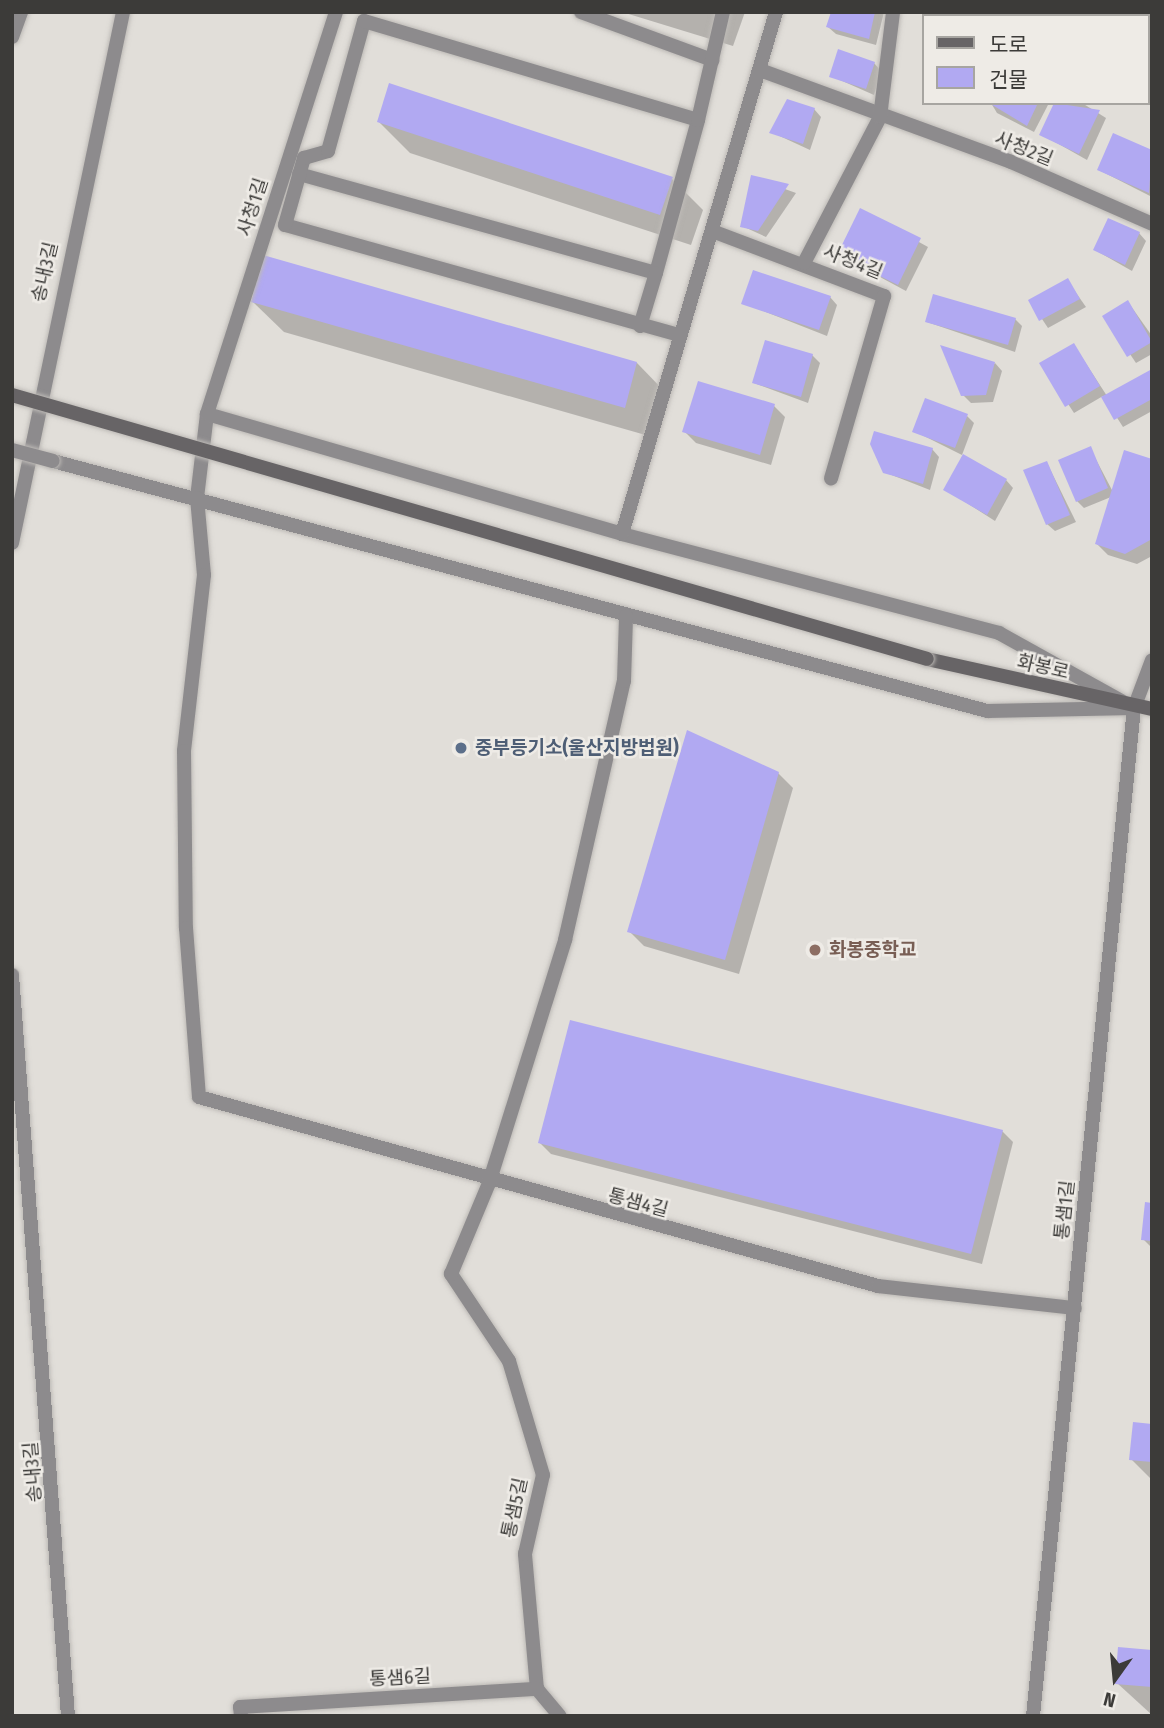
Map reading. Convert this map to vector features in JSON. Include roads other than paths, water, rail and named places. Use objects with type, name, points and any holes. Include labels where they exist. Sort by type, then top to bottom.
[{"type":"street","points":[[12,37],[21,12]]},
{"type":"street","name":"송내3길","points":[[12,543],[123,12]]},
{"type":"street","name":"사청1길","points":[[198,1097],[186,928],[184,751],[204,575],[197,498],[207,414],[336,12]]},
{"type":"street","points":[[383,12],[364,21],[328,151],[304,158],[285,225],[678,335]]},
{"type":"street","points":[[581,12],[712,60]]},
{"type":"street","points":[[640,326],[698,120],[723,12]]},
{"type":"street","points":[[622,534],[678,335],[712,231],[776,12]]},
{"type":"street","name":"사청4길","points":[[831,478],[884,296],[804,263],[880,117],[893,12]]},
{"type":"street","points":[[364,21],[698,120]]},
{"type":"street","name":"사청2길","points":[[760,70],[880,117],[1010,162],[1152,224]]},
{"type":"street","points":[[299,174],[656,273]]},
{"type":"street","points":[[712,231],[804,263]]},
{"type":"street","name":"화봉로","points":[[12,395],[927,659],[1134,708],[1152,709]]},
{"type":"street","points":[[207,414],[622,534],[999,633],[1134,708]]},
{"type":"street","points":[[12,450],[987,711],[1134,708]]},
{"type":"street","points":[[489,1183],[565,940],[624,681],[626,616]]},
{"type":"street","name":"통샘1길","points":[[1033,1716],[1134,708],[1152,660]]},
{"type":"street","name":"송내3길","points":[[12,975],[68,1716]]},
{"type":"street","name":"통샘4길","points":[[198,1097],[489,1183],[878,1286],[1075,1308]]},
{"type":"street","name":"통샘5길","points":[[489,1183],[451,1274],[509,1361],[543,1475],[525,1554],[537,1689]]},
{"type":"street","points":[[537,1689],[560,1716]]},
{"type":"street","name":"통샘6길","points":[[241,1716],[240,1707],[537,1689]]},
{"type":"place","name":"중부등기소(울산지방법원)","points":[[461,748]]},
{"type":"place","name":"화봉중학교","points":[[815,950]]}]
